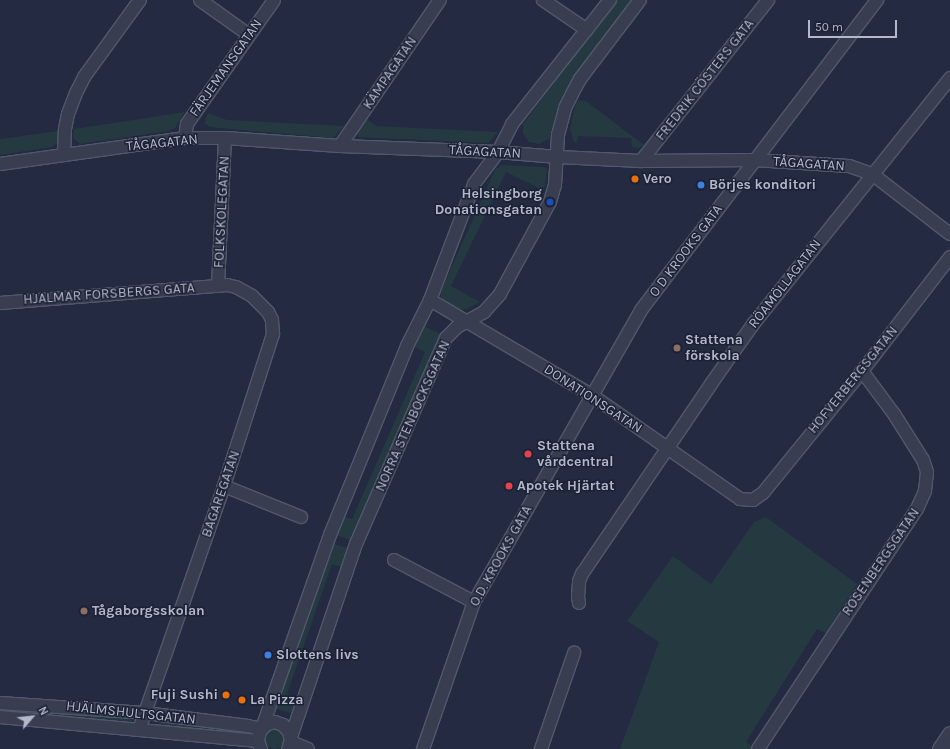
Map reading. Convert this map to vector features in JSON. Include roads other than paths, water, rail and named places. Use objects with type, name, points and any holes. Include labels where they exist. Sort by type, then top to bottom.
[{"type":"street","points":[[64,155],[65,129],[76,93],[84,77],[140,0]]},
{"type":"street","points":[[200,0],[249,35]]},
{"type":"street","name":"FÄRJEMANSGATAN","points":[[186,138],[187,124],[274,0]]},
{"type":"street","name":"KÄMPAGATAN","points":[[340,146],[440,0]]},
{"type":"street","points":[[543,0],[587,30]]},
{"type":"street","name":"NORRA STENBOCKSGATAN","points":[[259,740],[330,535],[407,346],[430,300],[474,184],[498,152],[512,124],[610,0]]},
{"type":"street","name":"NORRA STENBOCKSGATAN","points":[[290,743],[359,538],[446,338],[453,330],[484,312],[496,300],[545,214],[555,185],[558,157],[558,135],[572,94],[580,79],[640,0]]},
{"type":"street","name":"FREDRIK CÖSTERS GATA","points":[[641,161],[768,0]]},
{"type":"street","name":"O D KROOKS GATA","points":[[593,396],[641,310],[877,0]]},
{"type":"street","name":"RÖAMÖLLAGATAN","points":[[579,603],[579,581],[582,574],[668,448],[676,433],[754,323],[950,78]]},
{"type":"street","name":"TÅGAGATAN","points":[[0,164],[186,138],[225,138],[340,146],[498,152],[558,157],[641,161],[754,160],[849,166],[872,174],[950,234]]},
{"type":"street","name":"FOLKSKOLEGATAN","points":[[218,286],[225,138]]},
{"type":"street","name":"HOFVERBERGSGATAN","points":[[753,500],[763,493],[862,371],[950,257]]},
{"type":"street","name":"HJALMAR FORSBERGS GATA","points":[[0,302],[218,286]]},
{"type":"street","name":"BAGAREGATAN","points":[[139,730],[224,486],[273,334],[274,327],[268,312],[252,296],[236,287],[218,286]]},
{"type":"street","name":"DONATIONSGATAN","points":[[430,300],[593,396],[740,499],[753,500]]},
{"type":"street","name":"ROSENBERGSGATAN","points":[[758,749],[913,515],[925,491],[927,472],[923,460],[894,414],[862,371]]},
{"type":"street","name":"O.D. KROOKS GATA","points":[[423,749],[474,602],[593,396]]},
{"type":"street","points":[[224,486],[301,517]]},
{"type":"street","points":[[394,560],[474,602]]},
{"type":"street","points":[[541,749],[574,653]]},
{"type":"street","name":"HJÄLMSHULTSGATAN","points":[[0,703],[145,713],[248,726],[259,740]]},
{"type":"street","name":"HJÄLMSHULTSGATAN","points":[[0,717],[259,740]]},
{"type":"street","points":[[259,740],[269,723],[281,724],[288,729],[290,743],[308,749]]},
{"type":"street","points":[[940,749],[950,734]]},
{"type":"place","name":"Vero","points":[[635,179]]},
{"type":"place","name":"Börjes konditori","points":[[701,185]]},
{"type":"place","name":"Helsingborg Donationsgatan","points":[[550,202]]},
{"type":"place","name":"Stattena förskola","points":[[677,348]]},
{"type":"place","name":"Stattena vårdcentral","points":[[528,454]]},
{"type":"place","name":"Apotek Hjärtat","points":[[509,486]]},
{"type":"place","name":"Tågaborgsskolan","points":[[84,611]]},
{"type":"place","name":"Slottens livs","points":[[268,655]]},
{"type":"place","name":"Fuji Sushi","points":[[226,695]]},
{"type":"place","name":"La Pizza","points":[[242,700]]}]
